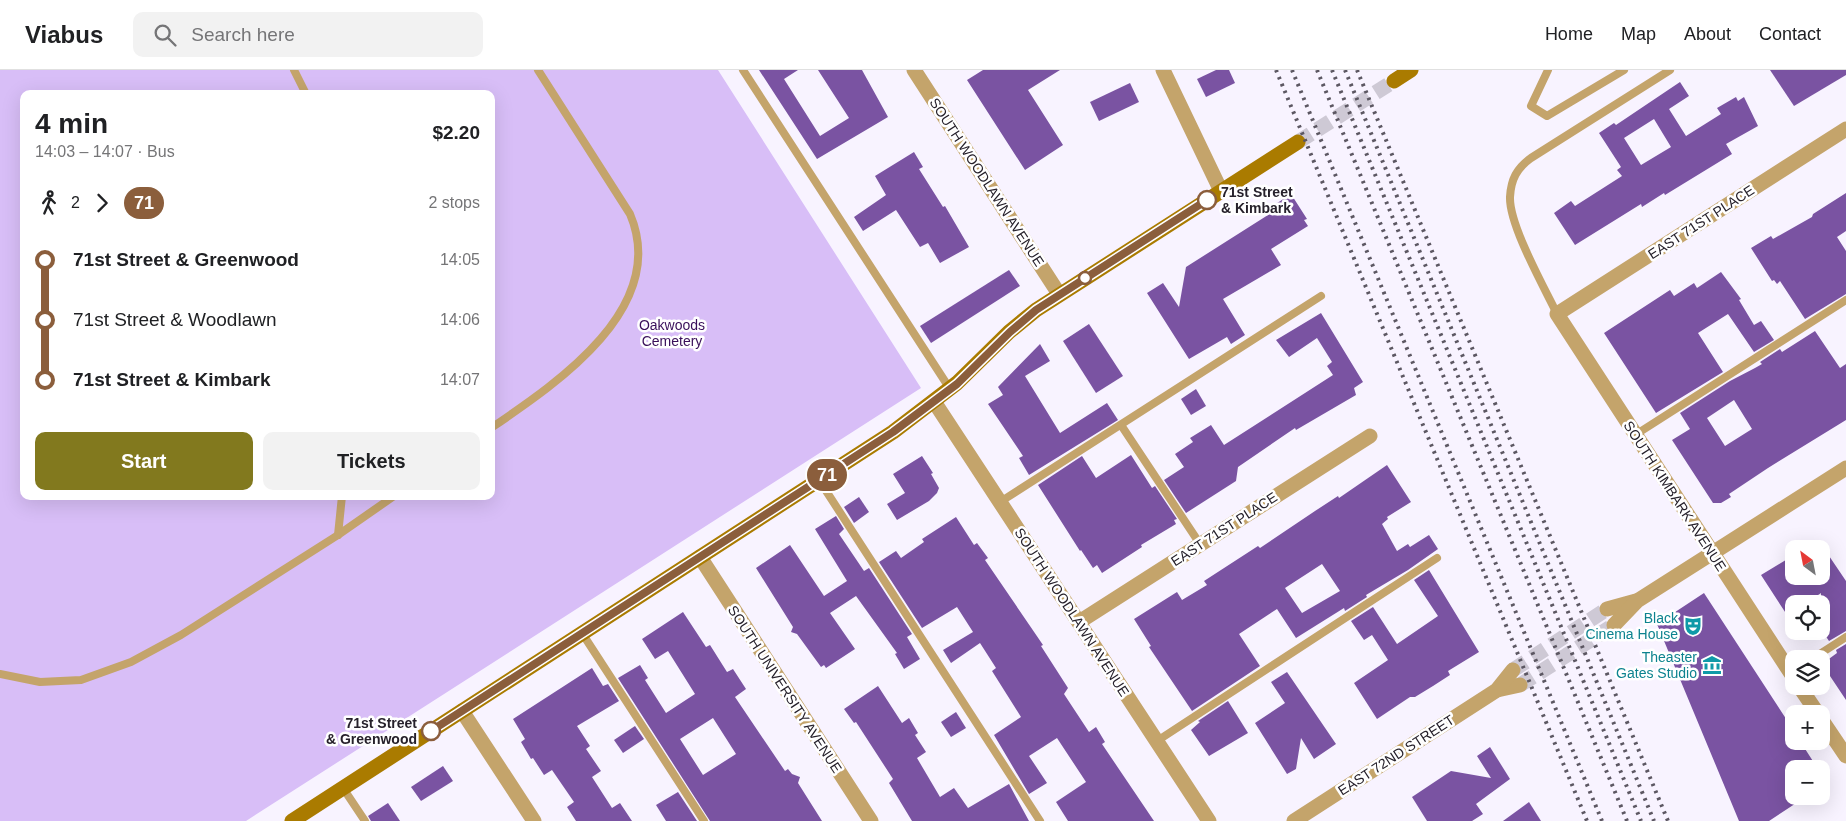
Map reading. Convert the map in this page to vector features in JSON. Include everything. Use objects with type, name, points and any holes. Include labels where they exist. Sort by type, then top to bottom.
[{"type":"main road","points":[[1394,81],[1411,70]]},
{"type":"main road","points":[[292,821],[819,480],[934,402],[1010,332],[1059,294],[1298,142]]},
{"type":"street","name":"SOUTH WOODLAWN AVENUE","points":[[914,70],[1059,294]]},
{"type":"street","points":[[1163,70],[1221,191]]},
{"type":"street","name":"EAST 71ST PLACE","points":[[1557,314],[1846,129]]},
{"type":"street","name":"SOUTH KIMBARK AVENUE","points":[[1557,314],[1785,662]]},
{"type":"street","name":"SOUTH WOODLAWN AVENUE","points":[[934,402],[1209,821]]},
{"type":"street","name":"EAST 71ST PLACE","points":[[1079,622],[1370,436]]},
{"type":"street","points":[[1614,624],[1638,601],[1846,468]]},
{"type":"street","name":"SOUTH UNIVERSITY AVENUE","points":[[700,557],[871,821]]},
{"type":"street","points":[[1607,609],[1638,601]]},
{"type":"street","name":"EAST 72ND STREET","points":[[1294,821],[1497,690],[1513,670]]},
{"type":"street","name":"EAST 72ND STREET","points":[[1497,690],[1520,685]]},
{"type":"street","points":[[462,711],[534,821]]},
{"type":"street","points":[[1830,732],[1846,756]]},
{"type":"lane","points":[[294,70],[304,90]]},
{"type":"lane","points":[[495,425],[554,385],[590,352],[612,323],[629,293],[637,269],[640,250],[630,214],[538,70]]},
{"type":"lane","points":[[743,70],[950,389]]},
{"type":"lane","points":[[1548,70],[1531,106],[1547,116],[1624,70]]},
{"type":"lane","points":[[1557,314],[1524,245],[1515,217],[1510,199],[1514,175],[1521,165],[1531,158],[1670,70]]},
{"type":"lane","points":[[1000,502],[1321,296]]},
{"type":"lane","points":[[1636,436],[1846,300]]},
{"type":"lane","points":[[1121,424],[1200,544]]},
{"type":"lane","points":[[819,480],[1040,821]]},
{"type":"lane","points":[[338,535],[342,500]]},
{"type":"lane","points":[[0,674],[40,682],[81,680],[131,662],[181,635],[338,535],[388,500]]},
{"type":"lane","points":[[1157,741],[1437,558]]},
{"type":"lane","points":[[582,633],[704,821]]},
{"type":"lane","points":[[1826,650],[1846,637]]},
{"type":"lane","points":[[343,788],[365,821]]},
{"type":"green space","name":"Oakwoods Cemetery","points":[[0,70],[718,70],[921,388],[246,821],[0,821]]},
{"type":"building","points":[[759,70],[798,70],[784,79],[820,136],[849,118],[818,70],[862,70],[888,117],[817,159]]},
{"type":"building","points":[[983,70],[1060,70],[1028,90],[1063,145],[1025,170],[967,80]]},
{"type":"building","points":[[1216,70],[1229,70],[1235,83],[1206,97],[1197,79]]},
{"type":"building","points":[[1770,70],[1846,70],[1846,75],[1794,106]]},
{"type":"building","points":[[1680,82],[1689,96],[1669,109],[1686,136],[1721,114],[1717,108],[1736,97],[1738,101],[1744,97],[1758,126],[1726,144],[1732,154],[1665,195],[1664,193],[1642,207],[1641,204],[1575,245],[1554,213],[1571,201],[1575,206],[1622,176],[1617,170],[1621,167],[1599,133],[1614,123],[1616,125]],"holes":[[[1654,119],[1671,147],[1641,165],[1624,138]]]},
{"type":"building","points":[[1130,83],[1139,102],[1099,121],[1090,102]]},
{"type":"building","points":[[914,152],[923,167],[919,169],[943,207],[945,206],[969,247],[940,263],[928,243],[920,247],[896,210],[863,231],[854,217],[886,195],[875,176]]},
{"type":"building","points":[[1846,193],[1846,231],[1837,237],[1846,251],[1846,294],[1805,319],[1780,281],[1777,284],[1774,280],[1772,281],[1751,248],[1771,236],[1773,239],[1812,217],[1813,214]]},
{"type":"building","points":[[1291,194],[1307,219],[1304,220],[1308,226],[1271,249],[1281,265],[1223,299],[1245,335],[1231,344],[1227,337],[1189,359],[1147,293],[1163,283],[1179,307],[1186,267],[1268,215],[1265,211]]},
{"type":"building","points":[[1009,270],[1020,286],[931,343],[920,326]]},
{"type":"building","points":[[1721,272],[1741,299],[1739,300],[1754,325],[1761,321],[1774,340],[1754,352],[1728,314],[1698,333],[1723,372],[1656,413],[1604,333],[1670,290],[1674,296],[1694,283],[1697,288]]},
{"type":"building","points":[[1321,313],[1363,382],[1354,388],[1356,395],[1296,430],[1295,428],[1238,467],[1236,481],[1186,513],[1164,480],[1184,467],[1175,454],[1193,442],[1190,438],[1211,425],[1224,445],[1333,375],[1327,366],[1332,362],[1317,338],[1289,357],[1276,340]]},
{"type":"building","points":[[1089,324],[1123,376],[1096,393],[1063,341]]},
{"type":"building","points":[[1815,331],[1840,368],[1846,364],[1846,420],[1729,494],[1731,497],[1721,503],[1713,503],[1672,440],[1690,429],[1680,413],[1730,381],[1762,364],[1760,362],[1780,349],[1782,352]],"holes":[[[1734,400],[1752,429],[1725,446],[1707,418]]]},
{"type":"building","points":[[1040,344],[1050,361],[1025,376],[1060,433],[1107,403],[1118,420],[1029,475],[1019,458],[1023,456],[988,404],[1003,395],[998,387]]},
{"type":"building","points":[[1196,389],[1206,406],[1191,415],[1181,399]]},
{"type":"building","points":[[1131,455],[1152,488],[1155,486],[1177,519],[1174,520],[1176,524],[1141,545],[1142,547],[1102,573],[1097,565],[1093,568],[1080,551],[1038,485],[1082,456],[1096,478]]},
{"type":"building","points":[[922,456],[933,473],[931,474],[939,488],[929,501],[897,520],[887,504],[905,493],[893,474]]},
{"type":"building","points":[[1387,465],[1411,502],[1387,517],[1388,519],[1382,524],[1397,551],[1408,544],[1410,547],[1429,535],[1438,549],[1408,570],[1366,595],[1367,597],[1345,611],[1344,608],[1296,638],[1277,609],[1239,634],[1260,666],[1192,711],[1149,647],[1151,646],[1134,619],[1177,592],[1182,600],[1207,585],[1204,581],[1258,546],[1260,548],[1338,496],[1339,498]],"holes":[[[1322,564],[1340,591],[1302,613],[1285,588]]]},
{"type":"building","points":[[859,497],[869,512],[854,523],[844,507]]},
{"type":"building","points":[[836,516],[844,529],[839,534],[864,571],[869,568],[912,634],[907,637],[920,659],[904,669],[895,654],[897,653],[856,596],[830,613],[855,649],[826,668],[824,665],[821,667],[797,634],[791,632],[793,627],[756,568],[790,545],[824,596],[847,581],[815,529]]},
{"type":"building","points":[[956,517],[974,545],[977,543],[988,558],[985,560],[1043,645],[1041,646],[1068,688],[1064,694],[1089,732],[1096,727],[1105,742],[1102,744],[1154,821],[1068,821],[1056,802],[1086,782],[1057,738],[1029,756],[1047,783],[1029,794],[994,735],[1021,717],[992,671],[996,668],[980,643],[951,663],[943,650],[973,632],[957,607],[922,628],[879,562],[896,551],[901,558],[924,542],[922,539]]},
{"type":"building","points":[[1830,557],[1846,581],[1846,631],[1829,641],[1828,640],[1830,640],[1830,595],[1821,595],[1821,593],[1818,595],[1785,595],[1785,612],[1761,575],[1785,560],[1785,585],[1830,585]]},
{"type":"building","points":[[1429,570],[1479,652],[1448,671],[1450,675],[1415,697],[1410,697],[1377,719],[1354,683],[1388,660],[1372,635],[1364,640],[1351,621],[1373,607],[1397,644],[1438,616],[1414,580]]},
{"type":"building","points":[[1704,593],[1785,717],[1785,750],[1806,750],[1812,760],[1785,760],[1785,805],[1793,805],[1769,821],[1739,821],[1657,624]]},
{"type":"building","points":[[683,612],[706,647],[710,645],[727,672],[733,669],[746,689],[735,697],[785,771],[788,769],[792,774],[800,777],[798,783],[822,821],[710,821],[618,678],[640,665],[648,678],[645,680],[666,713],[695,694],[668,651],[655,659],[642,639]],"holes":[[[713,718],[736,754],[703,775],[680,739]]]},
{"type":"building","points":[[1846,644],[1846,700],[1830,676],[1830,658],[1837,653],[1836,650]]},
{"type":"building","points":[[592,668],[603,686],[608,684],[619,701],[577,726],[590,746],[586,749],[601,771],[592,777],[612,808],[620,803],[632,821],[576,821],[567,807],[574,802],[552,770],[544,775],[533,758],[531,759],[521,742],[525,739],[513,719]]},
{"type":"building","points":[[1287,672],[1336,744],[1314,759],[1301,738],[1296,769],[1287,774],[1255,723],[1285,703],[1271,682]]},
{"type":"building","points":[[878,686],[902,723],[909,718],[918,733],[915,735],[926,752],[917,758],[940,797],[954,788],[968,808],[1009,784],[1029,821],[912,821],[889,783],[893,779],[856,722],[854,723],[844,709]]},
{"type":"building","points":[[1228,701],[1248,733],[1209,756],[1191,730],[1200,722],[1198,721]]},
{"type":"building","points":[[956,712],[966,728],[951,737],[941,722]]},
{"type":"building","points":[[635,726],[644,739],[623,753],[614,740]]},
{"type":"building","points":[[1490,747],[1510,779],[1476,804],[1483,814],[1472,821],[1427,821],[1412,797],[1451,771],[1491,778],[1477,756]]},
{"type":"building","points":[[443,766],[453,781],[421,801],[411,787]]},
{"type":"building","points":[[678,792],[697,821],[666,821],[656,805]]},
{"type":"building","points":[[1529,802],[1541,821],[1503,821]]},
{"type":"building","points":[[388,803],[400,821],[371,821],[368,816]]},
{"type":"tunnel","points":[[1298,142],[1394,81]]},
{"type":"tunnel","points":[[1513,670],[1607,609]]},
{"type":"tunnel","points":[[1520,685],[1614,625]]},
{"type":"railway","points":[[1276,70],[1587,821]]},
{"type":"railway","points":[[1292,70],[1602,821]]},
{"type":"railway","points":[[1317,70],[1627,821]]},
{"type":"railway","points":[[1332,70],[1641,821]]},
{"type":"railway","points":[[1345,70],[1654,821]]},
{"type":"railway","points":[[1357,70],[1668,821]]},
{"type":"bus line","name":"71","points":[[431,731],[893,432],[957,384],[1010,332],[1036,310],[1207,200]]},
{"type":"place","name":"71st Street & Kimbark","points":[[1207,200]]},
{"type":"place","name":"Black Cinema House","points":[[1693,626]]},
{"type":"place","name":"Theaster Gates Studio","points":[[1712,665]]},
{"type":"place","name":"71st Street & Greenwood","points":[[431,731]]}]
